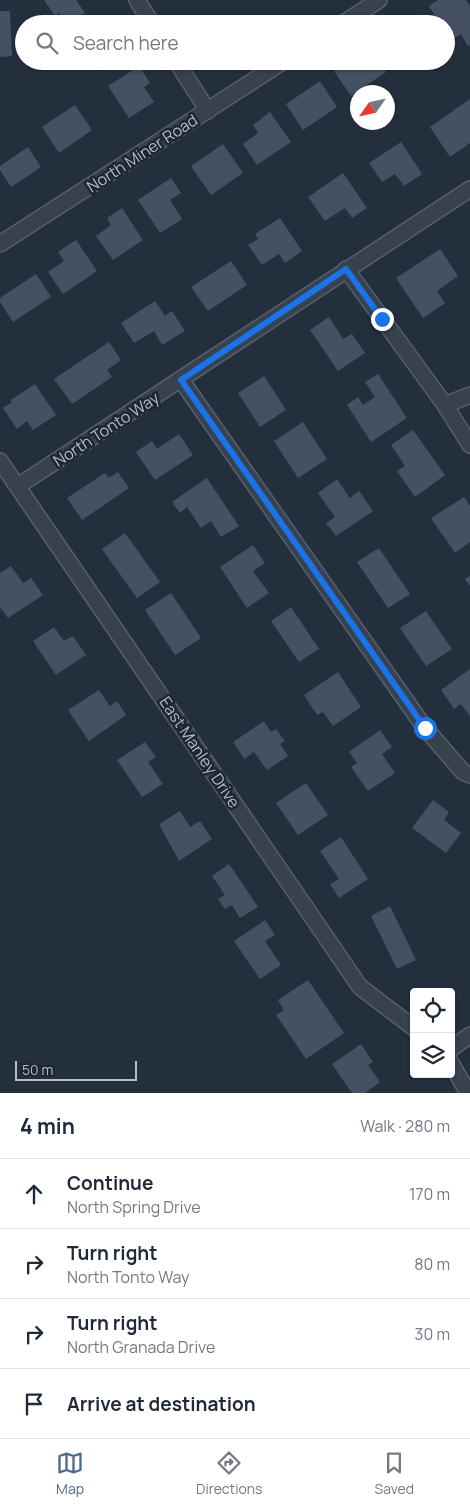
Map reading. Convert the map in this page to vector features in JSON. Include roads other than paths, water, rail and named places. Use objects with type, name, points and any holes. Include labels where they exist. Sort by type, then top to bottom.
[{"type":"street","points":[[137,0],[146,15]]},
{"type":"street","points":[[356,15],[379,0]]},
{"type":"street","points":[[182,70],[208,110]]},
{"type":"street","name":"North Miner Road","points":[[0,244],[270,70]]},
{"type":"street","name":"North Tonto Way","points":[[18,486],[470,189]]},
{"type":"street","points":[[346,269],[445,405],[470,445]]},
{"type":"street","points":[[181,380],[425,728],[463,772],[470,775]]},
{"type":"street","points":[[445,405],[470,395]]},
{"type":"street","name":"East Manley Drive","points":[[0,461],[360,987],[410,1025]]},
{"type":"street","points":[[455,1046],[470,1035]]},
{"type":"street","points":[[455,1070],[468,1093]]}]
